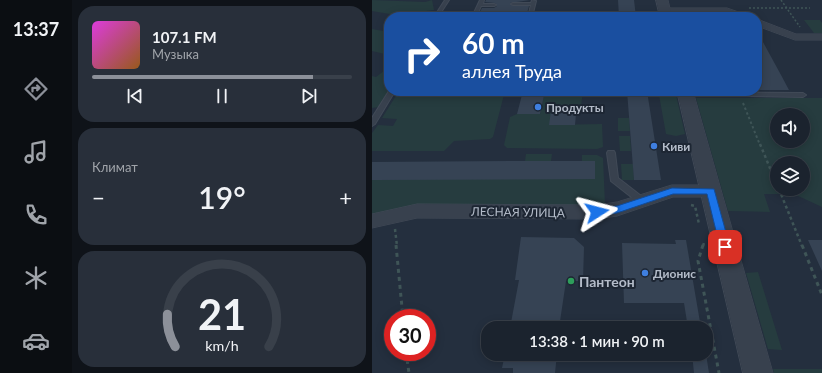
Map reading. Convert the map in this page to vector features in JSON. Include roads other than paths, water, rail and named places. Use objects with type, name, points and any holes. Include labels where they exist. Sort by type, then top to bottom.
[{"type":"street","points":[[664,9],[702,9],[736,12]]},
{"type":"street","points":[[762,24],[795,37],[822,37]]},
{"type":"street","points":[[687,96],[758,373]]},
{"type":"street","name":"ЛЕСНАЯ УЛИЦА","points":[[372,220],[417,211],[597,212],[617,209],[672,191],[711,191]]},
{"type":"lane","points":[[439,12],[447,0]]},
{"type":"lane","points":[[476,12],[481,2],[494,5]]},
{"type":"lane","points":[[513,4],[534,2],[531,12]]},
{"type":"lane","points":[[762,95],[802,95]]},
{"type":"lane","points":[[372,124],[389,96]]},
{"type":"lane","points":[[611,153],[614,180],[642,201]]},
{"type":"place","name":"Продукты","points":[[538,107]]},
{"type":"place","name":"Киви","points":[[654,146]]},
{"type":"place","name":"Дионис","points":[[645,273]]},
{"type":"place","name":"Пантеон","points":[[571,281]]}]
